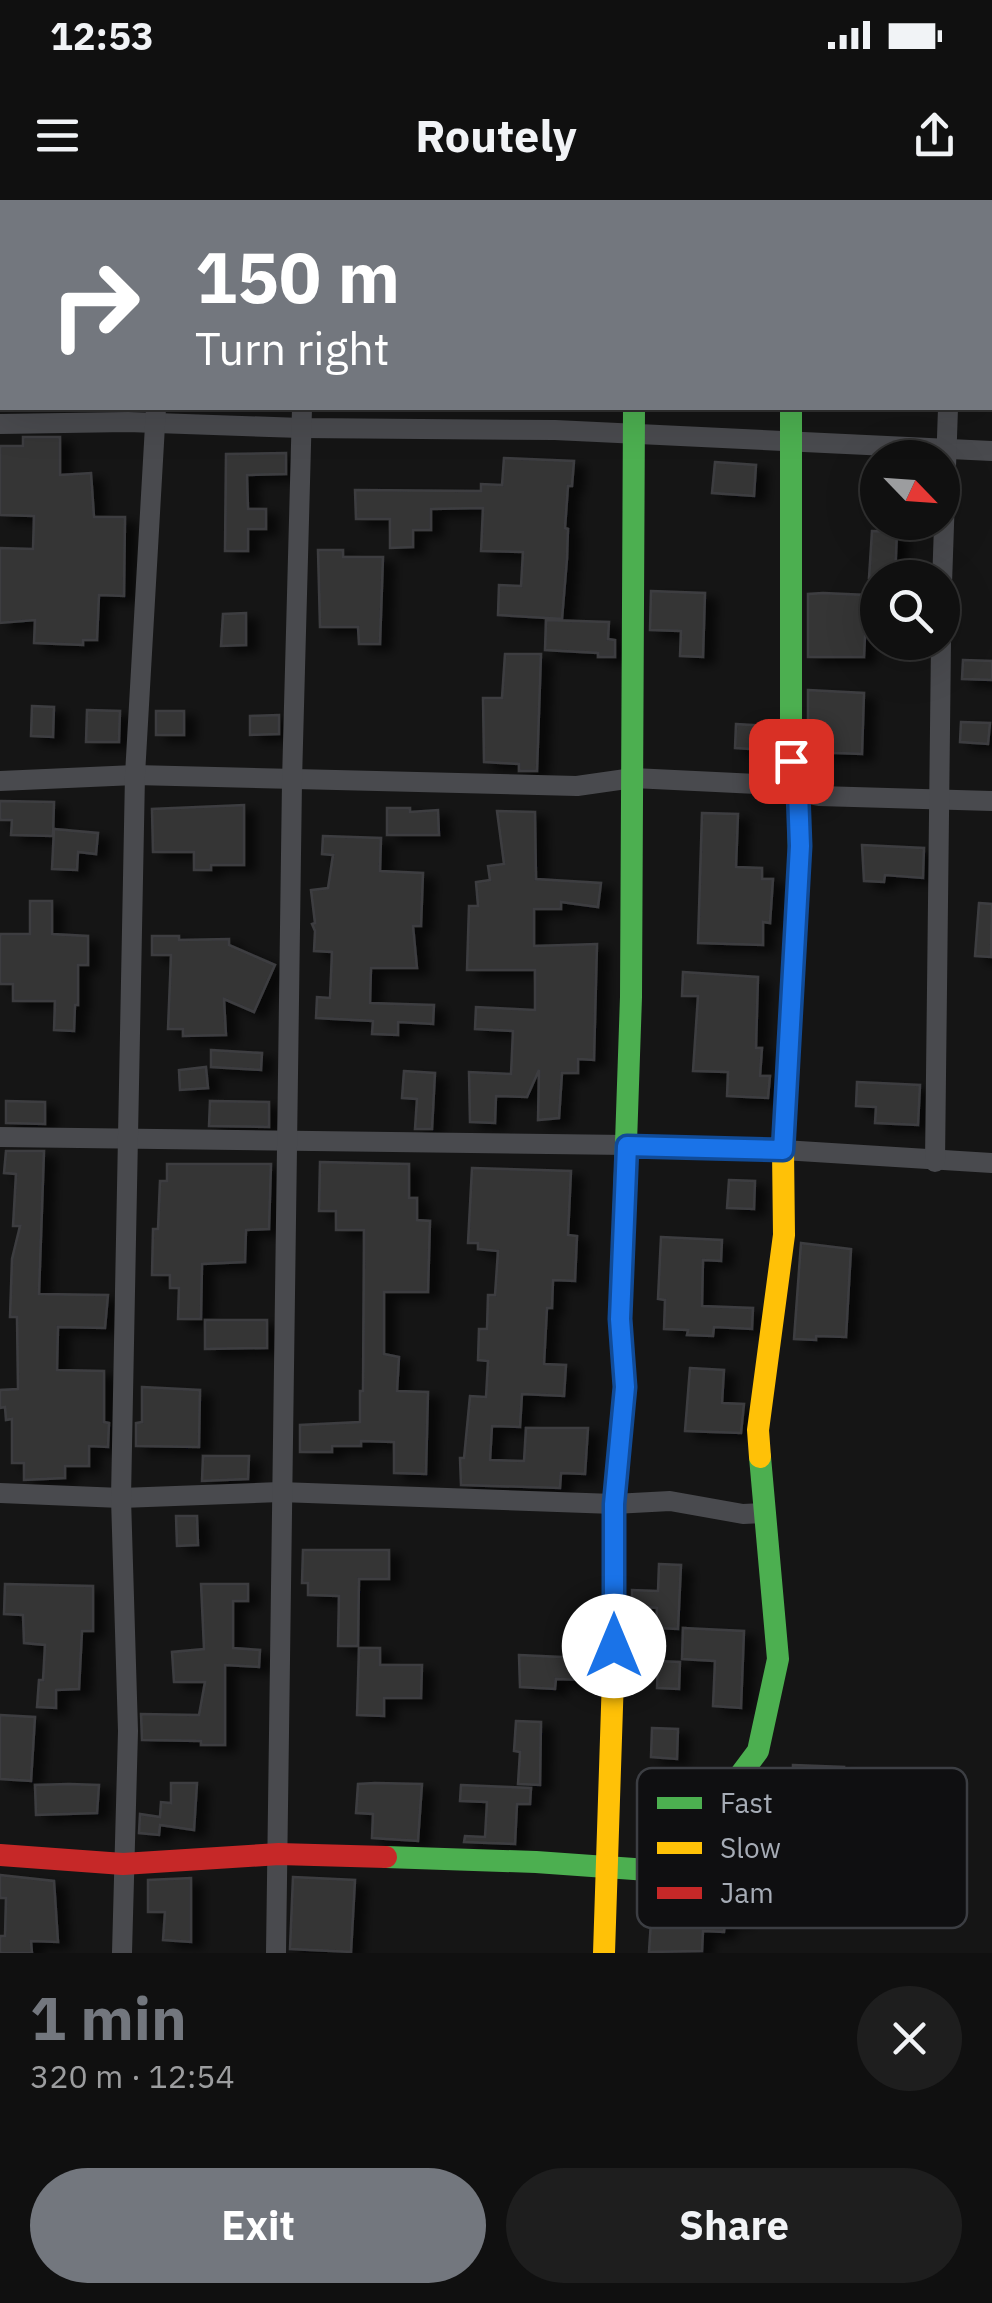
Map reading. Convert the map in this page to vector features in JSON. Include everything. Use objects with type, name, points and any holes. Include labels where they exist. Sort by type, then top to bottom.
[{"type":"street","points":[[604,1953],[614,1646],[614,1504],[625,1387],[620,1319],[633,778],[634,410]]},
{"type":"street","points":[[745,1768],[758,1751],[778,1659],[758,1430],[784,1235],[783,1150],[800,846],[798,792],[791,761],[791,410]]},
{"type":"street","points":[[947,440],[948,410]]},
{"type":"street","points":[[0,424],[156,415],[302,418],[860,446]]},
{"type":"street","points":[[122,1953],[128,1731],[121,1498],[135,775],[156,415]]},
{"type":"street","points":[[276,1953],[292,781],[302,418]]},
{"type":"street","points":[[960,451],[992,451]]},
{"type":"street","points":[[935,1162],[941,660]]},
{"type":"street","points":[[0,781],[135,775],[577,786],[633,778],[757,784],[819,796],[992,801]]},
{"type":"street","points":[[0,1137],[783,1150],[992,1163]]},
{"type":"street","points":[[0,1493],[121,1498],[280,1492],[614,1504],[670,1501],[743,1514],[766,1513]]},
{"type":"street","points":[[0,1855],[123,1864],[279,1854],[536,1862],[637,1870]]},
{"type":"building","points":[[23,437],[60,437],[60,475],[91,473],[94,517],[125,517],[124,596],[99,595],[97,640],[83,640],[83,645],[34,643],[35,620],[0,623],[0,548],[33,549],[34,516],[0,515],[0,446],[23,446]]},
{"type":"building","points":[[286,453],[286,474],[247,475],[248,509],[266,509],[266,529],[248,529],[248,551],[225,551],[226,454]]},
{"type":"building","points":[[504,458],[574,461],[572,486],[568,486],[562,619],[498,615],[499,585],[521,586],[523,552],[481,551],[483,508],[431,509],[431,530],[413,530],[413,547],[390,548],[390,519],[356,519],[355,490],[481,491],[481,484],[502,485]]},
{"type":"building","points":[[715,462],[756,465],[754,496],[712,493]]},
{"type":"building","points":[[871,540],[897,540],[896,560],[870,560]]},
{"type":"building","points":[[318,550],[343,550],[343,557],[383,557],[380,644],[359,644],[358,627],[320,627]]},
{"type":"building","points":[[651,591],[705,593],[703,657],[680,656],[681,631],[650,630]]},
{"type":"building","points":[[808,594],[860,595],[860,657],[808,657]]},
{"type":"building","points":[[246,613],[246,645],[221,646],[223,614]]},
{"type":"building","points":[[546,620],[609,622],[608,639],[615,640],[615,657],[545,650]]},
{"type":"building","points":[[505,654],[541,654],[537,771],[519,771],[519,764],[484,762],[483,698],[502,698]]},
{"type":"building","points":[[963,660],[992,661],[992,680],[962,679]]},
{"type":"building","points":[[808,690],[864,693],[862,754],[808,752]]},
{"type":"building","points":[[32,706],[54,707],[53,737],[31,736]]},
{"type":"building","points":[[87,710],[120,711],[119,742],[86,742]]},
{"type":"building","points":[[156,711],[184,711],[184,735],[156,735]]},
{"type":"building","points":[[279,715],[279,734],[250,735],[250,716]]},
{"type":"building","points":[[961,722],[990,723],[988,744],[960,742]]},
{"type":"building","points":[[736,724],[768,726],[767,750],[735,748]]},
{"type":"building","points":[[0,801],[54,802],[53,836],[11,835],[12,820],[0,820]]},
{"type":"building","points":[[244,805],[244,865],[211,865],[211,870],[194,870],[194,852],[153,852],[152,809]]},
{"type":"building","points":[[387,808],[410,808],[410,812],[438,810],[439,835],[387,835]]},
{"type":"building","points":[[497,811],[535,812],[536,879],[601,883],[598,907],[561,902],[561,909],[534,909],[534,946],[597,944],[594,1060],[578,1059],[578,1073],[562,1073],[559,1118],[538,1120],[539,1070],[527,1097],[496,1096],[495,1123],[470,1122],[469,1072],[511,1074],[513,1031],[475,1029],[476,1007],[535,1010],[535,970],[467,970],[469,906],[478,906],[476,882],[490,880],[488,866],[504,864]]},
{"type":"building","points":[[702,813],[738,814],[736,867],[762,868],[762,879],[773,879],[770,923],[763,922],[763,945],[698,943]]},
{"type":"building","points":[[54,829],[98,833],[96,854],[78,852],[77,870],[52,869]]},
{"type":"building","points":[[323,836],[381,838],[380,871],[423,873],[421,926],[413,926],[417,968],[371,968],[370,1003],[434,1005],[433,1024],[398,1022],[398,1035],[372,1034],[373,1021],[316,1018],[317,997],[330,998],[332,952],[314,951],[311,890],[328,888],[333,855],[322,854]]},
{"type":"building","points":[[862,845],[924,848],[923,878],[885,875],[884,882],[864,881]]},
{"type":"building","points":[[30,901],[52,901],[52,934],[88,936],[88,965],[78,965],[74,1031],[54,1030],[55,1001],[13,1001],[13,984],[0,984],[0,934],[30,934]]},
{"type":"building","points":[[979,903],[992,904],[991,957],[975,956]]},
{"type":"building","points":[[152,936],[229,939],[229,945],[275,965],[254,1012],[224,999],[226,1035],[183,1036],[183,1029],[168,1029],[171,955],[152,955]]},
{"type":"building","points":[[683,972],[758,977],[756,1048],[762,1048],[760,1076],[770,1076],[768,1098],[727,1096],[728,1072],[693,1071],[698,996],[682,996]]},
{"type":"building","points":[[211,1050],[262,1053],[261,1070],[211,1067]]},
{"type":"building","points":[[206,1067],[208,1088],[180,1090],[179,1070]]},
{"type":"building","points":[[404,1071],[435,1073],[432,1129],[415,1129],[417,1099],[402,1098]]},
{"type":"building","points":[[857,1082],[920,1085],[918,1125],[875,1123],[876,1107],[856,1106]]},
{"type":"building","points":[[6,1101],[45,1102],[45,1124],[6,1123]]},
{"type":"building","points":[[210,1101],[269,1102],[269,1127],[209,1126]]},
{"type":"building","points":[[6,1151],[44,1151],[39,1294],[108,1295],[105,1328],[58,1327],[57,1370],[104,1371],[104,1422],[109,1423],[108,1447],[89,1446],[89,1466],[65,1466],[65,1478],[24,1480],[24,1463],[12,1463],[12,1419],[6,1420],[5,1407],[0,1408],[0,1390],[18,1389],[17,1317],[10,1317],[12,1259],[20,1226],[13,1226],[16,1174],[4,1173]]},
{"type":"building","points":[[320,1162],[409,1164],[409,1198],[417,1198],[417,1220],[430,1221],[428,1292],[384,1292],[384,1354],[399,1357],[397,1391],[428,1392],[426,1474],[394,1473],[394,1442],[361,1441],[361,1446],[332,1446],[332,1452],[300,1452],[300,1425],[360,1422],[363,1391],[364,1230],[336,1230],[336,1211],[319,1211]]},
{"type":"building","points":[[167,1164],[271,1164],[269,1229],[246,1230],[245,1262],[202,1264],[201,1319],[178,1319],[179,1288],[170,1288],[170,1275],[152,1275],[153,1229],[158,1229],[160,1181],[167,1181]]},
{"type":"building","points":[[472,1168],[571,1171],[568,1235],[577,1236],[575,1281],[553,1280],[544,1364],[566,1365],[564,1396],[522,1394],[520,1427],[492,1426],[490,1460],[524,1461],[526,1428],[588,1428],[585,1474],[561,1473],[560,1488],[461,1485],[460,1458],[464,1458],[470,1396],[486,1397],[488,1361],[478,1360],[479,1329],[487,1329],[488,1295],[495,1295],[498,1251],[478,1249],[478,1243],[468,1243]]},
{"type":"building","points":[[729,1180],[755,1181],[754,1209],[727,1208]]},
{"type":"building","points":[[661,1237],[722,1240],[721,1261],[703,1260],[702,1306],[753,1308],[752,1329],[714,1327],[713,1336],[664,1329],[665,1300],[658,1299]]},
{"type":"building","points":[[801,1243],[851,1249],[846,1337],[794,1339]]},
{"type":"building","points":[[205,1320],[267,1320],[267,1348],[205,1349]]},
{"type":"building","points":[[690,1368],[724,1370],[722,1403],[744,1404],[741,1433],[685,1431]]},
{"type":"building","points":[[142,1387],[200,1390],[199,1447],[136,1446],[136,1423],[142,1422]]},
{"type":"building","points":[[203,1456],[249,1456],[248,1479],[202,1481]]},
{"type":"building","points":[[176,1516],[197,1516],[198,1545],[177,1546]]},
{"type":"building","points":[[303,1550],[389,1550],[389,1579],[359,1579],[358,1646],[338,1646],[339,1596],[308,1595],[308,1583],[302,1583]]},
{"type":"building","points":[[659,1564],[681,1565],[678,1629],[656,1628],[657,1608],[632,1606],[632,1590],[658,1591]]},
{"type":"building","points":[[5,1584],[93,1586],[93,1631],[82,1631],[79,1689],[56,1690],[56,1708],[37,1707],[45,1645],[24,1643],[23,1615],[4,1614]]},
{"type":"building","points":[[201,1584],[248,1584],[248,1601],[233,1601],[233,1648],[260,1650],[259,1667],[225,1665],[225,1745],[142,1740],[141,1714],[199,1715],[205,1682],[174,1682],[172,1652],[204,1649]]},
{"type":"building","points":[[683,1628],[744,1631],[741,1708],[713,1706],[715,1661],[682,1659]]},
{"type":"building","points":[[359,1648],[380,1648],[380,1665],[422,1665],[421,1698],[384,1698],[384,1716],[357,1715]]},
{"type":"building","points":[[519,1655],[583,1658],[582,1680],[556,1679],[555,1689],[520,1687]]},
{"type":"building","points":[[658,1661],[680,1662],[679,1689],[657,1688]]},
{"type":"building","points":[[0,1715],[35,1717],[31,1781],[0,1779]]},
{"type":"building","points":[[516,1721],[541,1722],[540,1785],[518,1784],[520,1752],[514,1751]]},
{"type":"building","points":[[652,1728],[678,1729],[677,1759],[651,1757]]},
{"type":"building","points":[[793,1765],[844,1767],[844,1768],[793,1768]]},
{"type":"building","points":[[171,1783],[197,1783],[194,1830],[160,1825],[159,1835],[139,1833],[140,1814],[160,1817],[161,1802],[171,1803]]},
{"type":"building","points":[[358,1784],[422,1784],[418,1841],[372,1838],[373,1814],[356,1813]]},
{"type":"building","points":[[35,1785],[99,1785],[97,1813],[36,1815]]},
{"type":"building","points":[[461,1785],[531,1788],[530,1804],[517,1804],[515,1844],[464,1842],[465,1836],[485,1837],[487,1802],[460,1801]]},
{"type":"building","points":[[0,1875],[54,1881],[58,1942],[31,1941],[32,1953],[0,1953],[0,1936],[5,1936],[6,1898],[0,1898]]},
{"type":"building","points":[[293,1877],[355,1880],[351,1952],[290,1949]]},
{"type":"building","points":[[191,1878],[191,1942],[163,1940],[165,1912],[148,1912],[148,1880]]},
{"type":"building","points":[[651,1928],[724,1928],[724,1932],[703,1931],[702,1951],[649,1952]]},
{"type":"traffic: fast","points":[[622,1259],[631,997],[634,410]]},
{"type":"traffic: fast","points":[[791,410],[791,761],[798,792],[799,854]]},
{"type":"traffic: fast","points":[[745,1768],[758,1751],[778,1659],[760,1457]]},
{"type":"traffic: fast","points":[[386,1857],[637,1869]]},
{"type":"traffic: slow","points":[[760,1457],[758,1430],[784,1235],[783,1150],[799,854]]},
{"type":"traffic: slow","points":[[604,1953],[614,1646],[614,1504],[625,1387],[620,1319],[622,1259]]},
{"type":"traffic: jam","points":[[0,1855],[123,1864],[279,1854],[386,1857]]},
{"type":"route","points":[[614,1646],[614,1504],[625,1387],[620,1319],[627,1146],[783,1150],[800,846],[798,792],[791,761]]}]
